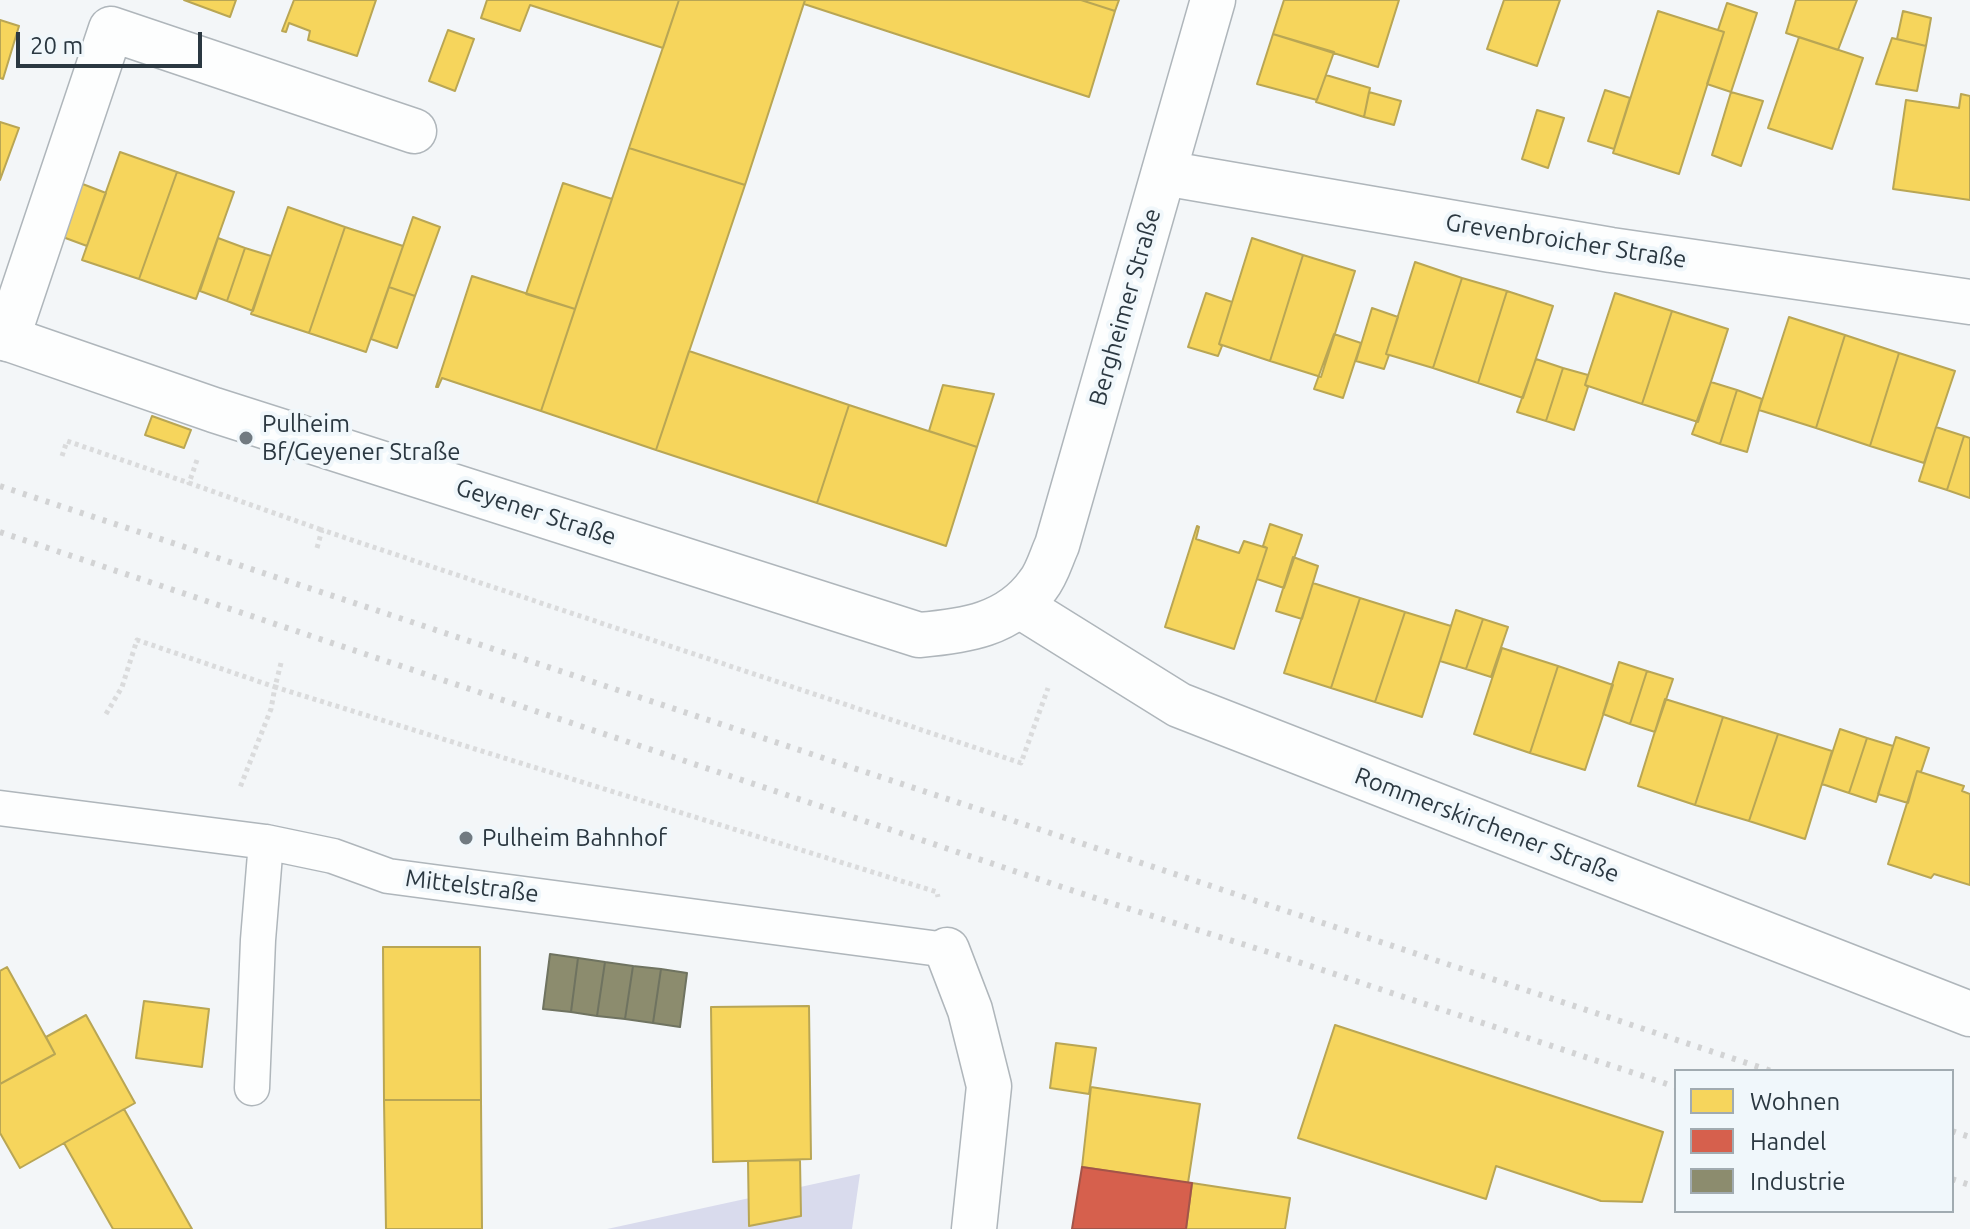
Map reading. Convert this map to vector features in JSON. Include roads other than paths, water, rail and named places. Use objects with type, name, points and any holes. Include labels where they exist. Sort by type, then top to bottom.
[{"type":"street","name":"Bergheimer Straße","points":[[1020,606],[1040,583],[1057,545],[1213,0]]},
{"type":"street","name":"Geyener Straße","points":[[414,131],[111,29],[4,338],[214,410],[919,635],[961,631],[992,622],[1020,606]]},
{"type":"street","name":"Grevenbroicher Straße","points":[[1164,173],[1611,250],[1970,302]]},
{"type":"street","name":"Rommerskirchener Straße","points":[[1020,606],[1179,705],[1970,1014]]},
{"type":"street","points":[[947,950],[970,1010],[989,1086],[974,1229]]},
{"type":"lane","name":"Mittelstraße","points":[[0,808],[266,842],[333,856],[388,876],[947,950]]},
{"type":"lane","points":[[252,1088],[258,940],[266,842]]},
{"type":"railway","points":[[0,486],[1765,1069]]},
{"type":"railway","points":[[0,532],[1101,900],[1674,1086]]},
{"type":"railway","points":[[1954,1132],[1970,1137]]},
{"type":"railway","points":[[1954,1180],[1970,1185]]},
{"type":"place","name":"Pulheim Bf/Geyener Straße","points":[[246,438]]},
{"type":"place","name":"Pulheim Bahnhof","points":[[466,838]]}]
